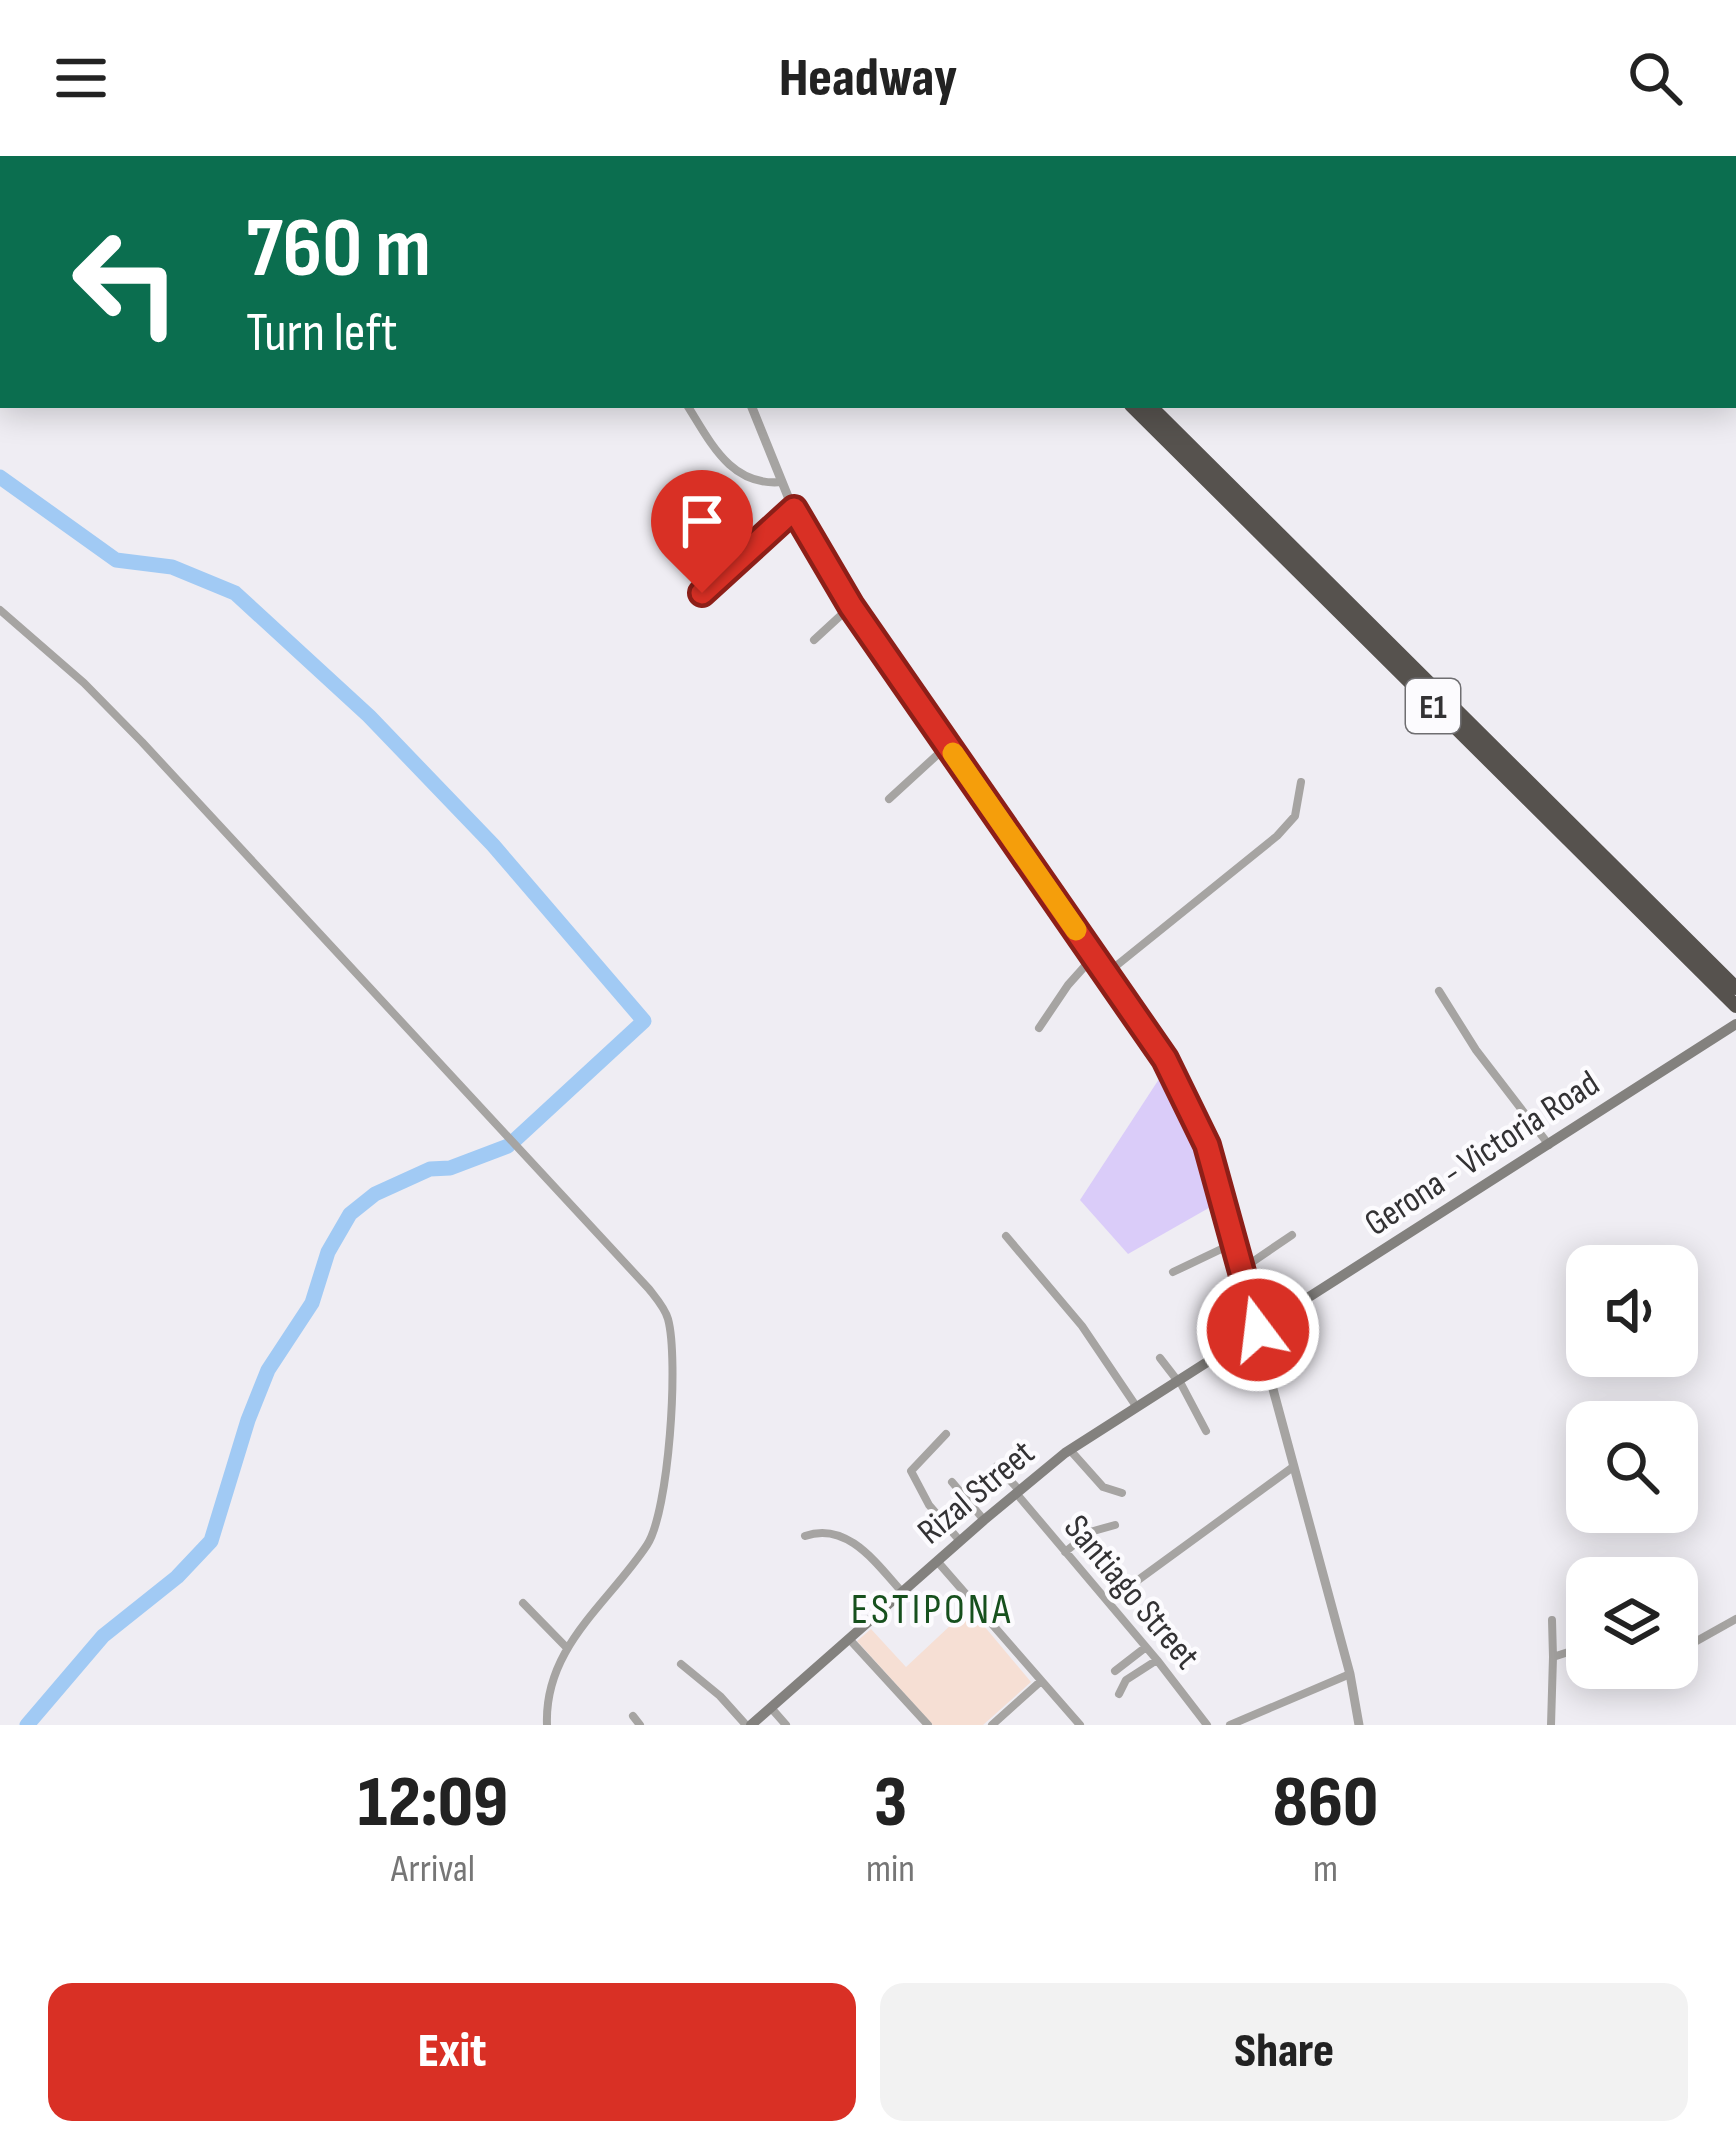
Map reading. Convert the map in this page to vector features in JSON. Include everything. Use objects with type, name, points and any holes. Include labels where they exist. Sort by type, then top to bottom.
[{"type":"highway","name":"E1","points":[[1134,408],[1736,1006]]},
{"type":"highway","name":"E1","points":[[1152,408],[1736,988]]},
{"type":"main road","name":"Gerona - Victoria Road","points":[[1258,1330],[1736,1024]]},
{"type":"main road","name":"Rizal Street","points":[[748,1725],[1070,1450],[1258,1330]]},
{"type":"street","points":[[689,408],[737,475],[782,482]]},
{"type":"street","points":[[752,408],[794,509],[851,606],[1165,1059],[1207,1145],[1359,1725]]},
{"type":"street","points":[[702,593],[794,509]]},
{"type":"street","points":[[814,640],[851,606]]},
{"type":"street","points":[[0,610],[84,683],[142,742],[634,1272],[668,1317],[671,1394],[659,1522],[647,1545],[567,1648],[552,1681],[547,1725]]},
{"type":"street","points":[[889,799],[948,745]]},
{"type":"street","points":[[1106,974],[1277,836],[1295,816],[1301,782]]},
{"type":"street","points":[[1040,1028],[1094,956]]},
{"type":"street","points":[[1439,992],[1476,1050],[1549,1145]]},
{"type":"street","points":[[1242,1269],[1292,1235]]},
{"type":"street","points":[[1006,1236],[1082,1326],[1136,1406]]},
{"type":"street","points":[[1174,1272],[1234,1244]]},
{"type":"street","points":[[1215,1311],[1248,1294]]},
{"type":"street","points":[[1160,1358],[1178,1379],[1206,1431]]},
{"type":"street","points":[[946,1434],[911,1471],[929,1505],[960,1541]]},
{"type":"street","points":[[1070,1450],[1103,1487],[1122,1493]]},
{"type":"street","name":"Santiago Street","points":[[997,1466],[1207,1725]]},
{"type":"street","points":[[1108,1602],[1293,1467]]},
{"type":"street","points":[[952,1482],[983,1520]]},
{"type":"street","points":[[1065,1552],[1090,1532],[1115,1526]]},
{"type":"street","points":[[806,1536],[826,1529],[838,1534],[874,1560],[903,1593]]},
{"type":"street","points":[[937,1562],[1080,1725]]},
{"type":"street","points":[[523,1603],[567,1648]]},
{"type":"street","points":[[1698,1640],[1736,1619]]},
{"type":"street","points":[[1551,1725],[1552,1620]]},
{"type":"street","points":[[851,1641],[928,1725]]},
{"type":"street","points":[[1114,1671],[1146,1647]]},
{"type":"street","points":[[1553,1657],[1566,1653]]},
{"type":"street","points":[[1119,1694],[1126,1680],[1157,1660]]},
{"type":"street","points":[[681,1664],[748,1725]]},
{"type":"street","points":[[1230,1725],[1349,1674]]},
{"type":"street","points":[[992,1725],[1041,1681]]},
{"type":"street","points":[[772,1709],[786,1725]]},
{"type":"street","points":[[633,1716],[640,1725]]},
{"type":"shaded area","points":[[1161,1076],[1198,1147],[1214,1205],[1128,1254],[1080,1200]]},
{"type":"shaded area","points":[[969,1608],[1031,1682],[983,1725],[933,1725],[857,1641],[871,1629],[906,1667]]},
{"type":"waterway","points":[[0,477],[116,560],[172,567],[235,593],[369,716],[493,845],[644,1021],[516,1139]]},
{"type":"waterway","points":[[27,1725],[103,1636],[177,1577],[211,1541],[268,1370],[312,1303],[328,1252],[350,1214],[375,1194],[430,1169],[450,1168],[508,1146]]},
{"type":"slow traffic","points":[[953,753],[1076,930]]},
{"type":"district","name":"ESTIPONA","points":[[932,1608]]},
{"type":"route","points":[[702,593],[794,509],[851,606],[1165,1059],[1207,1145],[1258,1330]]}]
